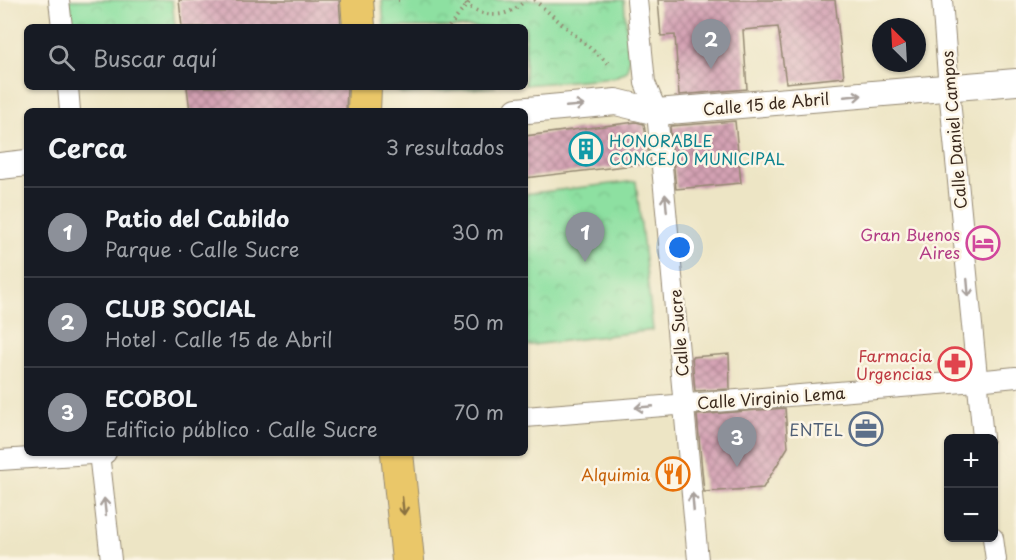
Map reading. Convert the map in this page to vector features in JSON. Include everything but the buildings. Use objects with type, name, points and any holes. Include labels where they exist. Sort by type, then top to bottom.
[{"type":"main road","points":[[357,0],[359,24]]},
{"type":"main road","points":[[364,108],[365,90]]},
{"type":"main road","points":[[397,456],[408,560]]},
{"type":"street","points":[[59,0],[62,24]]},
{"type":"street","name":"Calle Sucre","points":[[637,0],[645,83],[657,112],[698,560]]},
{"type":"street","name":"Calle Daniel Campos","points":[[942,0],[983,434]]},
{"type":"street","name":"Calle 15 de Abril","points":[[528,110],[616,102],[657,112],[1016,82]]},
{"type":"street","points":[[68,90],[70,108]]},
{"type":"street","points":[[0,165],[24,163]]},
{"type":"street","name":"Calle Virginio Lema","points":[[528,417],[1016,377]]},
{"type":"street","points":[[0,460],[57,456]]},
{"type":"street","points":[[99,456],[111,560]]},
{"type":"street","points":[[994,542],[996,560]]},
{"type":"path","points":[[461,0],[476,12],[488,15],[500,15],[511,11],[525,0]]},
{"type":"path","points":[[450,24],[471,0]]},
{"type":"path","points":[[534,0],[608,63]]},
{"type":"green space","points":[[68,0],[172,0],[175,24],[71,24]]},
{"type":"green space","points":[[382,0],[624,0],[629,60],[627,71],[615,77],[528,85],[528,24],[384,24]]},
{"type":"green space","points":[[395,90],[457,90],[404,94]]},
{"type":"green space","points":[[636,181],[653,330],[528,346],[528,194]]},
{"type":"place","name":"CLUB SOCIAL","points":[[711,69]]},
{"type":"place","name":"HONORABLE CONCEJO MUNICIPAL","points":[[586,149]]},
{"type":"place","name":"Gran Buenos Aires","points":[[983,243]]},
{"type":"place","name":"Patio del Cabildo","points":[[585,262]]},
{"type":"place","name":"Farmacia Urgencias","points":[[955,364]]},
{"type":"place","name":"ENTEL","points":[[866,429]]},
{"type":"place","name":"ECOBOL","points":[[737,467]]},
{"type":"place","name":"Alquimia","points":[[673,474]]}]
